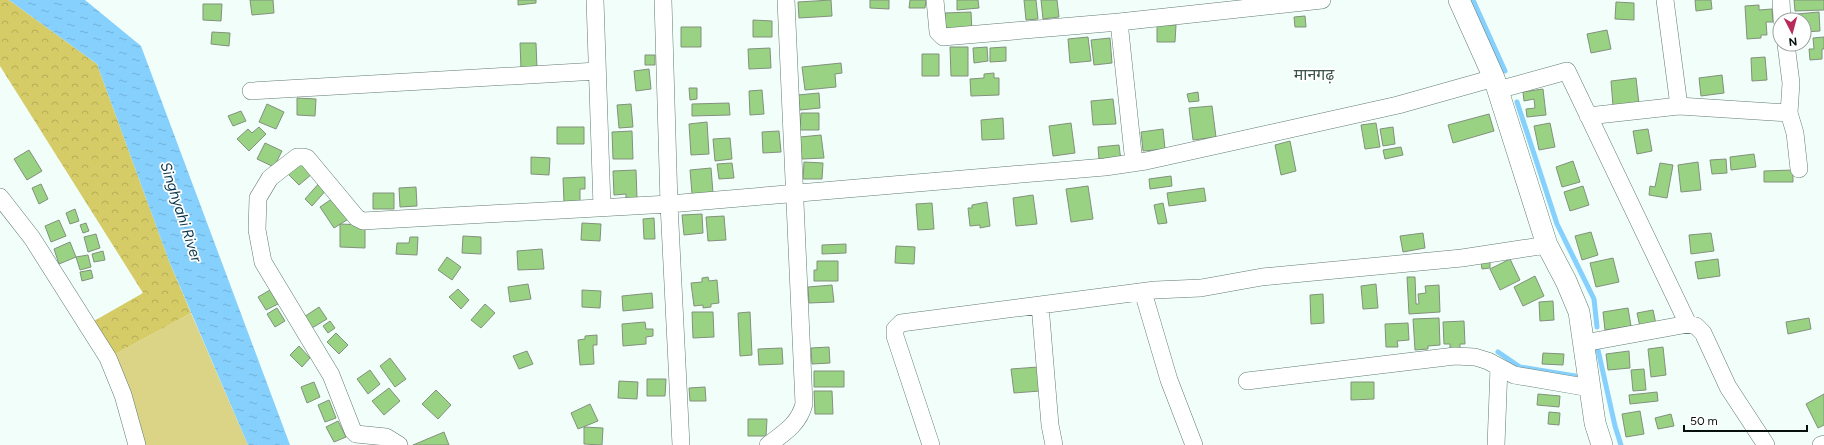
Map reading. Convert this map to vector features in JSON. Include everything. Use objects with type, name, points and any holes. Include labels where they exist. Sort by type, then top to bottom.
[{"type":"street","points":[[595,0],[602,207]]},
{"type":"street","points":[[663,0],[669,204],[681,445]]},
{"type":"street","points":[[768,445],[795,424],[801,415],[804,404],[786,0]]},
{"type":"street","points":[[935,0],[938,32],[943,37],[1119,22],[1322,0]]},
{"type":"street","points":[[1459,0],[1496,84],[1547,245],[1566,281],[1579,312],[1596,423],[1602,445]]},
{"type":"street","points":[[1665,0],[1679,106]]},
{"type":"street","points":[[1781,0],[1782,12]]},
{"type":"street","points":[[1119,22],[1134,163]]},
{"type":"street","points":[[1787,52],[1791,83],[1789,113],[1795,133],[1799,169]]},
{"type":"street","points":[[251,91],[597,71]]},
{"type":"street","points":[[400,445],[386,437],[356,434],[353,431],[331,375],[263,262],[257,230],[258,198],[270,178],[297,157],[304,157],[357,218],[363,221],[669,204],[1105,167],[1134,163],[1496,84],[1567,72],[1688,324]]},
{"type":"street","points":[[1588,116],[1679,106],[1789,113]]},
{"type":"street","points":[[0,197],[32,238],[108,358],[123,394],[137,445]]},
{"type":"street","points":[[931,445],[895,336],[895,329],[901,324],[1143,292],[1201,288],[1262,277],[1462,258],[1547,245]]},
{"type":"street","points":[[1143,292],[1169,380],[1194,445]]},
{"type":"street","points":[[1040,305],[1050,425],[1054,445]]},
{"type":"street","points":[[1584,343],[1688,324],[1696,326],[1703,333],[1728,387],[1766,445]]},
{"type":"street","points":[[1246,381],[1455,356],[1475,356],[1514,375],[1590,388]]},
{"type":"street","points":[[1496,445],[1499,367]]},
{"type":"shaded area","points":[[191,313],[248,445],[137,445],[108,358]]},
{"type":"green space","points":[[0,0],[9,0],[97,64],[169,261],[191,313],[108,358],[87,325],[143,293],[0,66]]},
{"type":"water","name":"Singhyahi River","points":[[9,0],[85,0],[141,46],[290,445],[248,445],[169,261],[97,64]]},
{"type":"building","points":[[250,0],[273,0],[274,13],[252,15]]},
{"type":"building","points":[[518,0],[536,0],[536,3],[518,5]]},
{"type":"building","points":[[831,0],[832,16],[799,18],[798,2]]},
{"type":"building","points":[[870,0],[889,0],[889,9],[870,8]]},
{"type":"building","points":[[910,0],[926,0],[925,8],[909,8]]},
{"type":"building","points":[[957,0],[978,0],[979,8],[957,10]]},
{"type":"building","points":[[1024,0],[1036,0],[1038,19],[1026,20]]},
{"type":"building","points":[[1041,0],[1057,0],[1059,17],[1043,19]]},
{"type":"building","points":[[1695,0],[1711,0],[1712,9],[1696,11]]},
{"type":"building","points":[[1794,0],[1824,0],[1824,10],[1795,11]]},
{"type":"building","points":[[1616,2],[1634,3],[1634,20],[1615,19]]},
{"type":"building","points":[[203,4],[222,4],[221,21],[203,20]]},
{"type":"building","points":[[1759,5],[1759,10],[1772,9],[1772,22],[1766,22],[1767,35],[1761,35],[1761,38],[1747,39],[1745,6]]},
{"type":"building","points":[[971,12],[972,32],[945,32],[945,13]]},
{"type":"building","points":[[1819,12],[1820,31],[1812,32],[1812,13]]},
{"type":"building","points":[[1305,16],[1306,27],[1295,27],[1294,17]]},
{"type":"building","points":[[753,20],[772,21],[772,37],[753,37]]},
{"type":"building","points":[[1157,25],[1176,25],[1175,42],[1157,42]]},
{"type":"building","points":[[681,27],[701,27],[701,47],[681,47]]},
{"type":"building","points":[[1607,30],[1611,49],[1591,53],[1587,34]]},
{"type":"building","points":[[212,32],[230,33],[229,46],[211,44]]},
{"type":"building","points":[[1088,37],[1091,61],[1070,63],[1068,39]]},
{"type":"building","points":[[1824,37],[1822,59],[1810,60],[1809,52],[1812,52],[1812,49],[1814,49],[1813,38]]},
{"type":"building","points":[[1110,38],[1112,63],[1094,65],[1091,40]]},
{"type":"building","points":[[520,43],[536,43],[537,68],[521,69]]},
{"type":"building","points":[[950,47],[968,47],[968,76],[951,76]]},
{"type":"building","points":[[987,47],[988,61],[974,63],[973,48]]},
{"type":"building","points":[[1006,47],[1006,61],[990,62],[990,48]]},
{"type":"building","points":[[770,48],[771,68],[749,69],[748,49]]},
{"type":"building","points":[[922,54],[939,54],[939,76],[922,76]]},
{"type":"building","points":[[645,55],[655,55],[655,65],[645,65]]},
{"type":"building","points":[[1765,57],[1767,80],[1752,81],[1751,58]]},
{"type":"building","points":[[841,63],[842,73],[835,74],[836,87],[805,90],[802,67]]},
{"type":"building","points":[[649,69],[651,89],[636,91],[634,71]]},
{"type":"building","points":[[994,73],[994,78],[999,78],[999,95],[971,96],[970,79],[984,78],[984,74]]},
{"type":"building","points":[[1722,75],[1724,93],[1701,96],[1699,78]]},
{"type":"building","points":[[1636,78],[1639,104],[1613,106],[1611,81]]},
{"type":"building","points":[[689,88],[697,88],[697,99],[690,100]]},
{"type":"building","points":[[1543,89],[1546,115],[1527,117],[1526,109],[1535,108],[1534,99],[1524,101],[1523,92]]},
{"type":"building","points":[[762,90],[764,114],[750,115],[749,91]]},
{"type":"building","points":[[1198,92],[1199,101],[1189,102],[1187,94]]},
{"type":"building","points":[[819,93],[820,108],[800,110],[798,95]]},
{"type":"building","points":[[297,98],[316,99],[315,116],[297,115]]},
{"type":"building","points":[[1113,99],[1116,124],[1093,125],[1091,101]]},
{"type":"building","points":[[729,103],[730,115],[692,116],[692,104]]},
{"type":"building","points":[[267,104],[284,112],[276,129],[259,122]]},
{"type":"building","points":[[631,104],[633,127],[619,128],[617,105]]},
{"type":"building","points":[[1212,106],[1216,137],[1193,140],[1189,108]]},
{"type":"building","points":[[241,111],[246,121],[233,126],[228,116]]},
{"type":"building","points":[[801,113],[819,113],[819,130],[800,130]]},
{"type":"building","points":[[1489,114],[1494,131],[1453,143],[1448,125]]},
{"type":"building","points":[[1003,118],[1004,139],[982,140],[981,120]]},
{"type":"building","points":[[707,122],[709,154],[691,155],[689,124]]},
{"type":"building","points":[[1071,123],[1075,153],[1053,156],[1049,126]]},
{"type":"building","points":[[1376,123],[1380,147],[1365,149],[1361,125]]},
{"type":"building","points":[[1550,123],[1555,147],[1539,150],[1534,126]]},
{"type":"building","points":[[259,127],[266,134],[249,151],[237,139],[248,129],[252,133]]},
{"type":"building","points":[[557,127],[584,127],[584,144],[557,144]]},
{"type":"building","points":[[1393,127],[1395,144],[1383,146],[1380,129]]},
{"type":"building","points":[[1163,129],[1165,149],[1143,151],[1141,132]]},
{"type":"building","points":[[1648,129],[1652,151],[1637,154],[1633,131]]},
{"type":"building","points":[[632,131],[633,159],[613,159],[612,132]]},
{"type":"building","points":[[779,131],[781,152],[763,153],[762,132]]},
{"type":"building","points":[[821,135],[824,158],[802,159],[800,137]]},
{"type":"building","points":[[730,138],[732,159],[715,161],[713,139]]},
{"type":"building","points":[[1290,141],[1296,171],[1281,175],[1275,145]]},
{"type":"building","points":[[265,143],[282,151],[274,167],[257,159]]},
{"type":"building","points":[[1119,145],[1121,161],[1110,158],[1099,159],[1098,147]]},
{"type":"building","points":[[1401,147],[1403,155],[1385,159],[1383,150]]},
{"type":"building","points":[[29,150],[42,171],[27,180],[14,159]]},
{"type":"building","points":[[1754,154],[1756,167],[1731,170],[1730,157]]},
{"type":"building","points":[[531,157],[550,158],[549,175],[531,174]]},
{"type":"building","points":[[1726,159],[1727,173],[1712,174],[1710,160]]},
{"type":"building","points":[[1573,161],[1580,182],[1562,187],[1556,167]]},
{"type":"building","points":[[301,162],[312,174],[299,185],[288,174]]},
{"type":"building","points":[[804,162],[823,163],[822,179],[803,179]]},
{"type":"building","points":[[1698,162],[1701,190],[1681,192],[1678,165]]},
{"type":"building","points":[[732,163],[734,178],[719,179],[717,164]]},
{"type":"building","points":[[1660,163],[1673,165],[1667,198],[1649,195],[1650,186],[1655,187]]},
{"type":"building","points":[[711,168],[713,193],[692,194],[690,170]]},
{"type":"building","points":[[636,170],[637,198],[626,198],[626,194],[614,195],[613,171]]},
{"type":"building","points":[[1793,170],[1793,182],[1764,182],[1764,171]]},
{"type":"building","points":[[1171,176],[1172,186],[1150,189],[1149,179]]},
{"type":"building","points":[[585,177],[585,189],[580,189],[580,201],[564,202],[563,178]]},
{"type":"building","points":[[321,181],[328,188],[312,206],[305,199]]},
{"type":"building","points":[[41,184],[48,199],[39,204],[32,188]]},
{"type":"building","points":[[1088,186],[1093,219],[1071,222],[1066,189]]},
{"type":"building","points":[[1583,186],[1589,205],[1570,211],[1564,192]]},
{"type":"building","points":[[416,187],[417,206],[400,207],[399,188]]},
{"type":"building","points":[[1204,188],[1206,201],[1169,206],[1167,193]]},
{"type":"building","points":[[373,193],[394,193],[394,209],[373,209]]},
{"type":"building","points":[[1033,195],[1037,224],[1016,226],[1013,198]]},
{"type":"building","points":[[336,196],[350,218],[334,228],[320,207]]},
{"type":"building","points":[[987,202],[990,226],[980,228],[980,225],[970,226],[968,208],[972,208],[972,205]]},
{"type":"building","points":[[932,203],[934,229],[918,230],[916,204]]},
{"type":"building","points":[[1163,203],[1167,223],[1158,224],[1154,205]]},
{"type":"building","points":[[75,209],[79,221],[70,224],[66,213]]},
{"type":"building","points":[[702,214],[703,233],[684,235],[682,215]]},
{"type":"building","points":[[724,216],[726,240],[708,241],[706,217]]},
{"type":"building","points":[[654,218],[655,239],[644,239],[643,219]]},
{"type":"building","points":[[59,220],[66,236],[51,242],[45,226]]},
{"type":"building","points":[[86,223],[89,231],[83,233],[80,225]]},
{"type":"building","points":[[582,223],[601,224],[600,241],[581,240]]},
{"type":"building","points":[[340,224],[365,225],[365,248],[340,247]]},
{"type":"building","points":[[1591,232],[1598,255],[1582,260],[1575,236]]},
{"type":"building","points":[[1423,233],[1425,248],[1403,252],[1400,236]]},
{"type":"building","points":[[1711,233],[1714,251],[1691,254],[1689,235]]},
{"type":"building","points":[[96,234],[100,248],[88,252],[84,237]]},
{"type":"building","points":[[463,236],[481,237],[481,254],[462,253]]},
{"type":"building","points":[[410,237],[418,237],[417,255],[396,254],[397,243],[409,243]]},
{"type":"building","points":[[70,242],[76,257],[59,264],[54,249]]},
{"type":"building","points":[[846,244],[846,253],[822,254],[822,245]]},
{"type":"building","points":[[896,246],[915,247],[914,264],[895,263]]},
{"type":"building","points":[[542,249],[544,269],[518,270],[517,251]]},
{"type":"building","points":[[103,251],[105,260],[94,262],[92,254]]},
{"type":"building","points":[[88,255],[91,267],[80,270],[76,257]]},
{"type":"building","points":[[447,257],[461,267],[452,280],[438,270]]},
{"type":"building","points":[[1613,258],[1619,282],[1596,287],[1590,263]]},
{"type":"building","points":[[1510,259],[1520,280],[1500,290],[1490,269]]},
{"type":"building","points":[[1718,259],[1720,276],[1698,279],[1695,262]]},
{"type":"building","points":[[817,261],[838,261],[838,281],[814,281],[814,270],[817,270]]},
{"type":"building","points":[[1490,261],[1490,268],[1482,269],[1481,262]]},
{"type":"building","points":[[91,270],[93,278],[82,281],[80,272]]},
{"type":"building","points":[[1535,276],[1544,296],[1523,306],[1514,287]]},
{"type":"building","points":[[708,277],[709,281],[717,280],[719,303],[711,304],[711,307],[703,308],[703,305],[694,306],[691,283],[702,282],[702,278]]},
{"type":"building","points":[[1407,277],[1415,277],[1416,304],[1419,304],[1418,294],[1426,293],[1425,286],[1439,285],[1440,312],[1409,314]]},
{"type":"building","points":[[528,284],[531,299],[510,302],[508,287]]},
{"type":"building","points":[[1376,284],[1378,308],[1363,309],[1361,286]]},
{"type":"building","points":[[832,285],[834,302],[809,303],[808,287]]},
{"type":"building","points":[[458,289],[469,300],[461,309],[449,297]]},
{"type":"building","points":[[270,290],[278,304],[266,310],[258,297]]},
{"type":"building","points":[[582,290],[601,291],[600,308],[582,307]]},
{"type":"building","points":[[652,293],[653,308],[623,311],[622,296]]},
{"type":"building","points":[[1323,294],[1324,323],[1311,324],[1310,295]]},
{"type":"building","points":[[1553,301],[1554,320],[1540,321],[1539,302]]},
{"type":"building","points":[[485,304],[495,313],[481,328],[471,320]]},
{"type":"building","points":[[319,307],[327,319],[312,328],[304,317]]},
{"type":"building","points":[[277,308],[285,321],[275,327],[267,314]]},
{"type":"building","points":[[1628,308],[1631,326],[1605,330],[1603,312]]},
{"type":"building","points":[[1653,310],[1656,324],[1640,327],[1637,313]]},
{"type":"building","points":[[692,312],[713,312],[714,337],[693,338]]},
{"type":"building","points":[[750,312],[752,355],[740,356],[738,313]]},
{"type":"building","points":[[1439,318],[1440,345],[1428,346],[1428,349],[1415,350],[1413,319]]},
{"type":"building","points":[[1809,318],[1811,329],[1788,334],[1786,322]]},
{"type":"building","points":[[330,321],[335,328],[328,333],[323,326]]},
{"type":"building","points":[[1464,321],[1465,344],[1460,344],[1460,349],[1450,349],[1450,344],[1444,344],[1443,322]]},
{"type":"building","points":[[645,322],[646,329],[653,329],[653,336],[646,337],[646,344],[623,346],[622,324]]},
{"type":"building","points":[[1408,323],[1409,340],[1397,341],[1398,347],[1386,347],[1385,324]]},
{"type":"building","points":[[336,333],[348,345],[339,354],[327,342]]},
{"type":"building","points":[[597,335],[597,345],[593,345],[594,364],[580,365],[578,340],[585,339],[585,336]]},
{"type":"building","points":[[299,346],[310,358],[302,367],[290,355]]},
{"type":"building","points":[[829,347],[830,363],[812,364],[811,348]]},
{"type":"building","points":[[1663,347],[1666,375],[1651,377],[1648,349]]},
{"type":"building","points":[[782,348],[783,364],[759,365],[758,349]]},
{"type":"building","points":[[527,351],[533,364],[519,369],[513,356]]},
{"type":"building","points":[[1629,351],[1630,368],[1608,370],[1606,354]]},
{"type":"building","points":[[1543,353],[1564,354],[1563,365],[1542,364]]},
{"type":"building","points":[[390,358],[406,379],[395,387],[380,366]]},
{"type":"building","points":[[1038,367],[1040,391],[1014,393],[1011,369]]},
{"type":"building","points":[[1644,369],[1646,390],[1633,391],[1631,370]]},
{"type":"building","points":[[370,370],[380,384],[368,394],[357,379]]},
{"type":"building","points":[[814,371],[844,371],[844,387],[814,387]]},
{"type":"building","points":[[647,379],[666,379],[665,396],[647,396]]},
{"type":"building","points":[[619,381],[638,382],[637,399],[618,398]]},
{"type":"building","points":[[314,382],[320,397],[307,403],[301,387]]},
{"type":"building","points":[[1351,382],[1374,382],[1374,399],[1351,400]]},
{"type":"building","points":[[705,387],[706,401],[690,401],[689,388]]},
{"type":"building","points":[[389,388],[400,401],[384,415],[372,401]]},
{"type":"building","points":[[436,390],[451,405],[438,419],[422,404]]},
{"type":"building","points":[[814,391],[832,391],[833,414],[815,414]]},
{"type":"building","points":[[1657,392],[1658,401],[1630,404],[1629,395]]},
{"type":"building","points":[[1538,394],[1560,396],[1559,407],[1537,405]]},
{"type":"building","points":[[1824,394],[1824,425],[1818,428],[1806,404]]},
{"type":"building","points":[[329,400],[336,418],[325,422],[318,405]]},
{"type":"building","points":[[590,404],[598,421],[578,429],[571,413]]},
{"type":"building","points":[[1640,411],[1644,434],[1626,437],[1622,414]]},
{"type":"building","points":[[1549,412],[1560,413],[1559,425],[1548,424]]},
{"type":"building","points":[[1671,414],[1674,426],[1658,429],[1655,418]]},
{"type":"building","points":[[748,419],[767,419],[766,436],[748,436]]},
{"type":"building","points":[[338,421],[346,437],[334,442],[326,427]]},
{"type":"building","points":[[584,427],[603,428],[602,445],[584,444]]},
{"type":"building","points":[[444,432],[449,445],[413,445]]},
{"type":"waterway","points":[[1473,0],[1505,71]]},
{"type":"waterway","points":[[1517,102],[1557,224],[1594,299],[1597,327]]},
{"type":"waterway","points":[[1598,350],[1615,426],[1621,445]]},
{"type":"waterway","points":[[1498,352],[1520,367],[1575,376]]},
{"type":"district","name":"मानगढ़","points":[[1314,74]]}]
